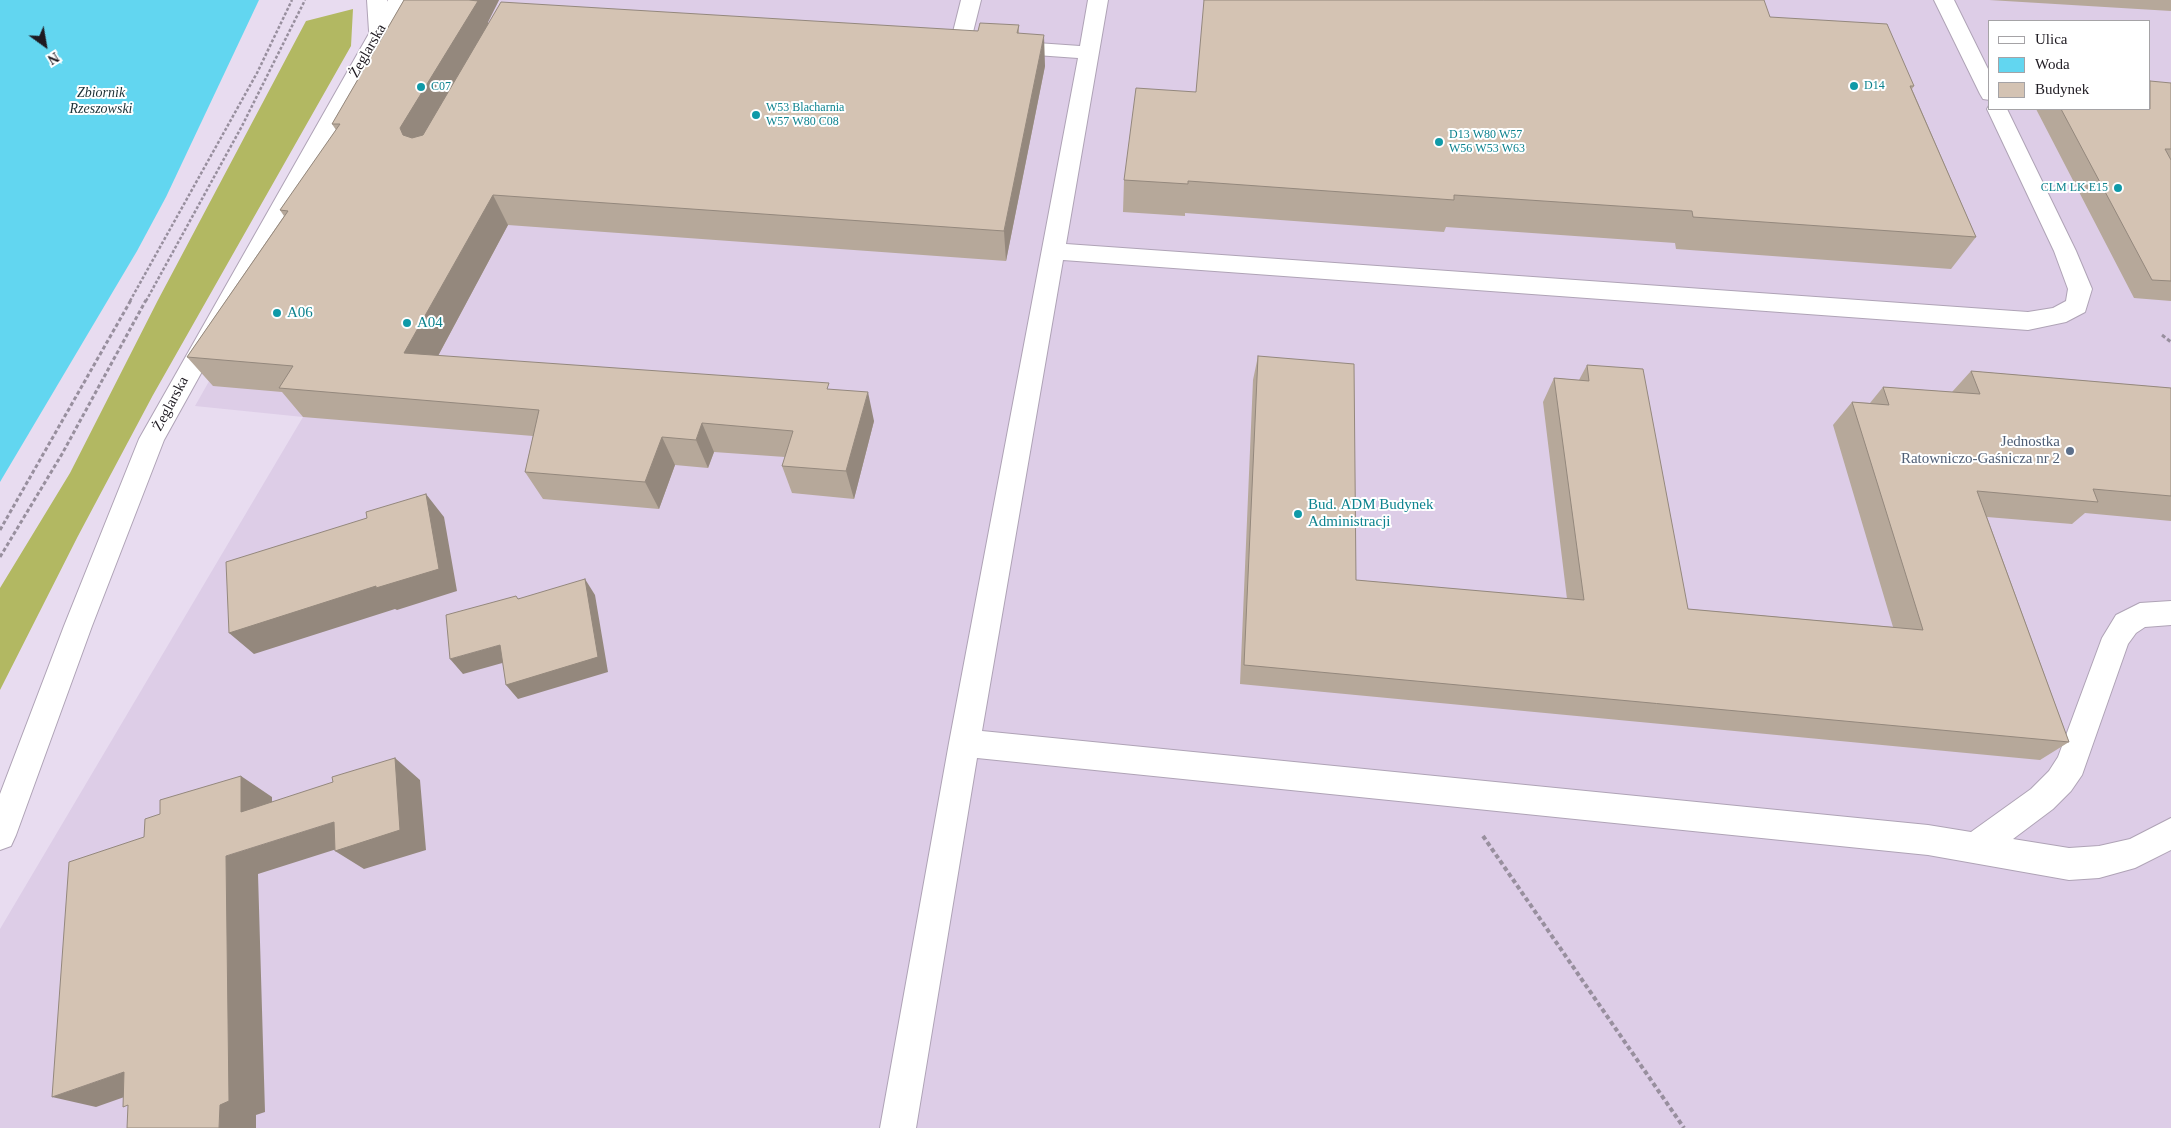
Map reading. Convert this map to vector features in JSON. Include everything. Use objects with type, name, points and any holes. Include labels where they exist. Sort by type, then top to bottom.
[{"type":"street","points":[[377,0],[379,31]]},
{"type":"street","name":"Żeglarska","points":[[0,835],[78,626],[152,438],[398,0]]},
{"type":"street","points":[[960,44],[971,0]]},
{"type":"street","points":[[898,1128],[964,743],[1098,0]]},
{"type":"street","points":[[1944,0],[1988,90]]},
{"type":"street","points":[[940,43],[1088,53]]},
{"type":"street","points":[[1053,251],[2028,321],[2058,316],[2077,306],[2080,289],[2065,252],[1997,110]]},
{"type":"street","points":[[1977,847],[2042,799],[2060,781],[2071,765],[2116,638],[2126,624],[2140,615],[2171,613]]},
{"type":"street","points":[[964,743],[1928,840],[2069,864],[2099,862],[2135,853],[2171,833]]},
{"type":"path","points":[[0,530],[243,99],[292,0]]},
{"type":"path","points":[[0,557],[62,454],[246,118],[305,0]]},
{"type":"path","points":[[2162,335],[2171,342]]},
{"type":"path","points":[[1482,834],[1684,1128]]},
{"type":"shaded area","points":[[425,0],[2171,0],[2171,1128],[0,1128],[0,929],[303,417],[195,406]]},
{"type":"green space","points":[[353,9],[351,46],[153,395],[78,536],[0,690],[0,588],[70,473],[158,300],[306,21]]},
{"type":"water","name":"Zbiornik Rzeszowski","points":[[0,0],[259,0],[166,197],[137,251],[0,482]]},
{"type":"building","points":[[404,0],[478,1],[400,128],[403,135],[412,138],[423,135],[501,2],[978,31],[980,23],[1019,25],[1017,33],[1044,35],[1004,231],[493,195],[404,353],[829,383],[827,389],[868,392],[846,471],[782,466],[793,431],[702,423],[696,440],[662,437],[645,482],[525,472],[539,410],[279,388],[293,366],[187,357],[288,211],[280,210],[340,124],[332,124]]},
{"type":"building","name":"D13 W80 W57 W56 W53 W63","points":[[1204,0],[1764,0],[1770,17],[1887,24],[1914,86],[1910,86],[1976,237],[1693,217],[1692,211],[1454,195],[1454,200],[1188,181],[1188,184],[1124,180],[1136,88],[1196,92]]},
{"type":"building","name":"CLM LK E15","points":[[2151,81],[2171,83],[2171,149],[2165,149],[2171,160],[2171,281],[2152,280],[2062,110],[2151,110]]},
{"type":"building","name":"Bud. ADM Budynek Administracji","points":[[1258,356],[1354,364],[1356,580],[1584,600],[1554,378],[1589,381],[1587,365],[1643,369],[1688,609],[1923,630],[1852,402],[1889,405],[1883,387],[1980,394],[1971,371],[2171,388],[2171,496],[2093,489],[2098,502],[1977,491],[2069,742],[1244,665]]},
{"type":"building","points":[[426,494],[439,569],[376,588],[376,586],[229,633],[226,562],[367,518],[366,512]]},
{"type":"building","points":[[585,579],[598,657],[506,685],[500,645],[450,659],[446,615],[516,596],[518,599]]},
{"type":"building","points":[[395,758],[400,830],[335,851],[334,822],[226,856],[229,1101],[220,1105],[219,1128],[127,1128],[128,1105],[123,1107],[124,1072],[52,1097],[69,862],[144,837],[145,819],[160,814],[160,800],[241,776],[241,812],[333,782],[332,777]]},
{"type":"place","name":"D14","points":[[1854,86]]},
{"type":"place","name":"C07","points":[[421,87]]},
{"type":"place","name":"W53 Blacharnia W57 W80 C08","points":[[756,115]]},
{"type":"place","name":"D13 W80 W57 W56 W53 W63","points":[[1439,142]]},
{"type":"place","name":"CLM LK E15","points":[[2118,188]]},
{"type":"place","name":"A06","points":[[277,313]]},
{"type":"place","name":"A04","points":[[407,323]]},
{"type":"place","name":"Jednostka Ratowniczo-Gaśnicza nr 2","points":[[2070,451]]},
{"type":"place","name":"Bud. ADM Budynek Administracji","points":[[1298,514]]}]
